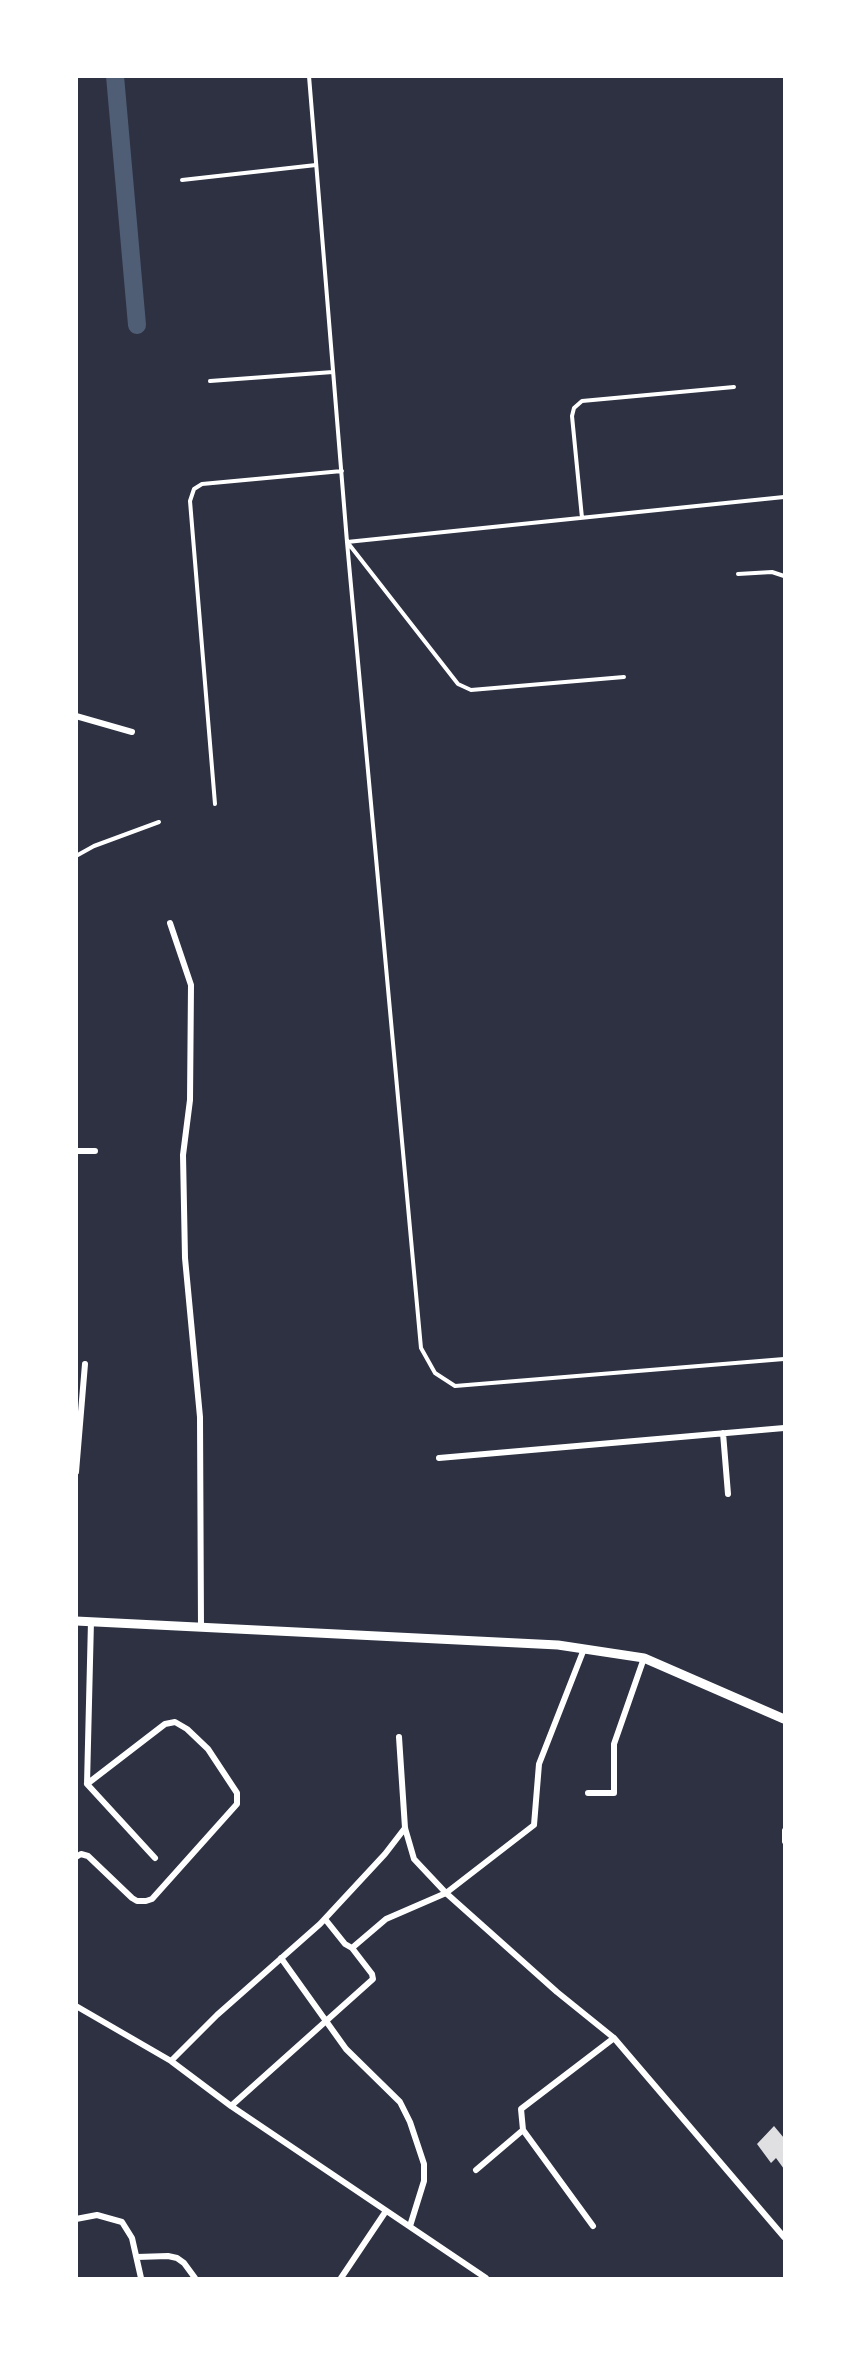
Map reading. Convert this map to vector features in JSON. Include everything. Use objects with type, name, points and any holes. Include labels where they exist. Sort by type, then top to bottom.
[{"type":"street","points":[[76,716],[132,732]]},
{"type":"street","points":[[170,923],[191,986],[190,1100],[183,1167],[185,1258],[200,1417],[201,1628]]},
{"type":"street","points":[[76,1151],[95,1152]]},
{"type":"street","points":[[76,1472],[85,1364]]},
{"type":"street","points":[[439,1458],[784,1428]]},
{"type":"street","points":[[723,1433],[729,1494]]},
{"type":"street","points":[[76,1621],[558,1645],[644,1658],[784,1719]]},
{"type":"street","points":[[91,1621],[87,1784],[155,1858]]},
{"type":"street","points":[[352,1948],[386,1919],[446,1893],[534,1824],[538,1764],[584,1649]]},
{"type":"street","points":[[588,1793],[614,1793],[614,1744],[644,1658]]},
{"type":"street","points":[[76,1857],[81,1854],[88,1856],[132,1898],[137,1901],[146,1901],[152,1899],[237,1804],[237,1793],[208,1749],[176,1722],[165,1724],[87,1784]]},
{"type":"street","points":[[399,1737],[405,1828],[414,1858],[446,1893],[557,1992],[614,2038],[784,2237]]},
{"type":"street","points":[[171,2061],[217,2015],[325,1919],[385,1854],[405,1828]]},
{"type":"street","points":[[231,2106],[373,1979],[372,1974],[352,1948],[345,1944],[325,1919]]},
{"type":"street","points":[[281,1958],[346,2049],[400,2102],[418,2141],[424,2164],[424,2181],[410,2226]]},
{"type":"street","points":[[76,2006],[171,2061],[231,2106],[486,2278]]},
{"type":"street","points":[[593,2226],[523,2130],[521,2109],[614,2038]]},
{"type":"street","points":[[477,2170],[523,2130]]},
{"type":"street","points":[[341,2278],[386,2211]]},
{"type":"street","points":[[76,2219],[97,2215],[122,2222],[132,2238],[141,2278]]},
{"type":"street","points":[[137,2257],[177,2258],[184,2263],[195,2278]]},
{"type":"lane","points":[[309,76],[347,542],[421,1348],[435,1373],[455,1386],[784,1359]]},
{"type":"lane","points":[[182,180],[316,165]]},
{"type":"lane","points":[[210,381],[333,372]]},
{"type":"lane","points":[[582,518],[572,416],[574,408],[582,401],[734,387]]},
{"type":"lane","points":[[215,804],[190,501],[194,489],[202,483],[342,471]]},
{"type":"lane","points":[[347,542],[784,497]]},
{"type":"lane","points":[[347,542],[458,684],[471,690],[624,677]]},
{"type":"lane","points":[[738,574],[772,572],[784,576]]},
{"type":"lane","points":[[76,856],[94,846],[159,822]]},
{"type":"lane","points":[[784,1830],[784,1842]]},
{"type":"building","points":[[774,2126],[784,2138],[784,2169],[776,2158],[771,2163],[757,2144]]},
{"type":"waterway","points":[[115,76],[137,325]]}]
